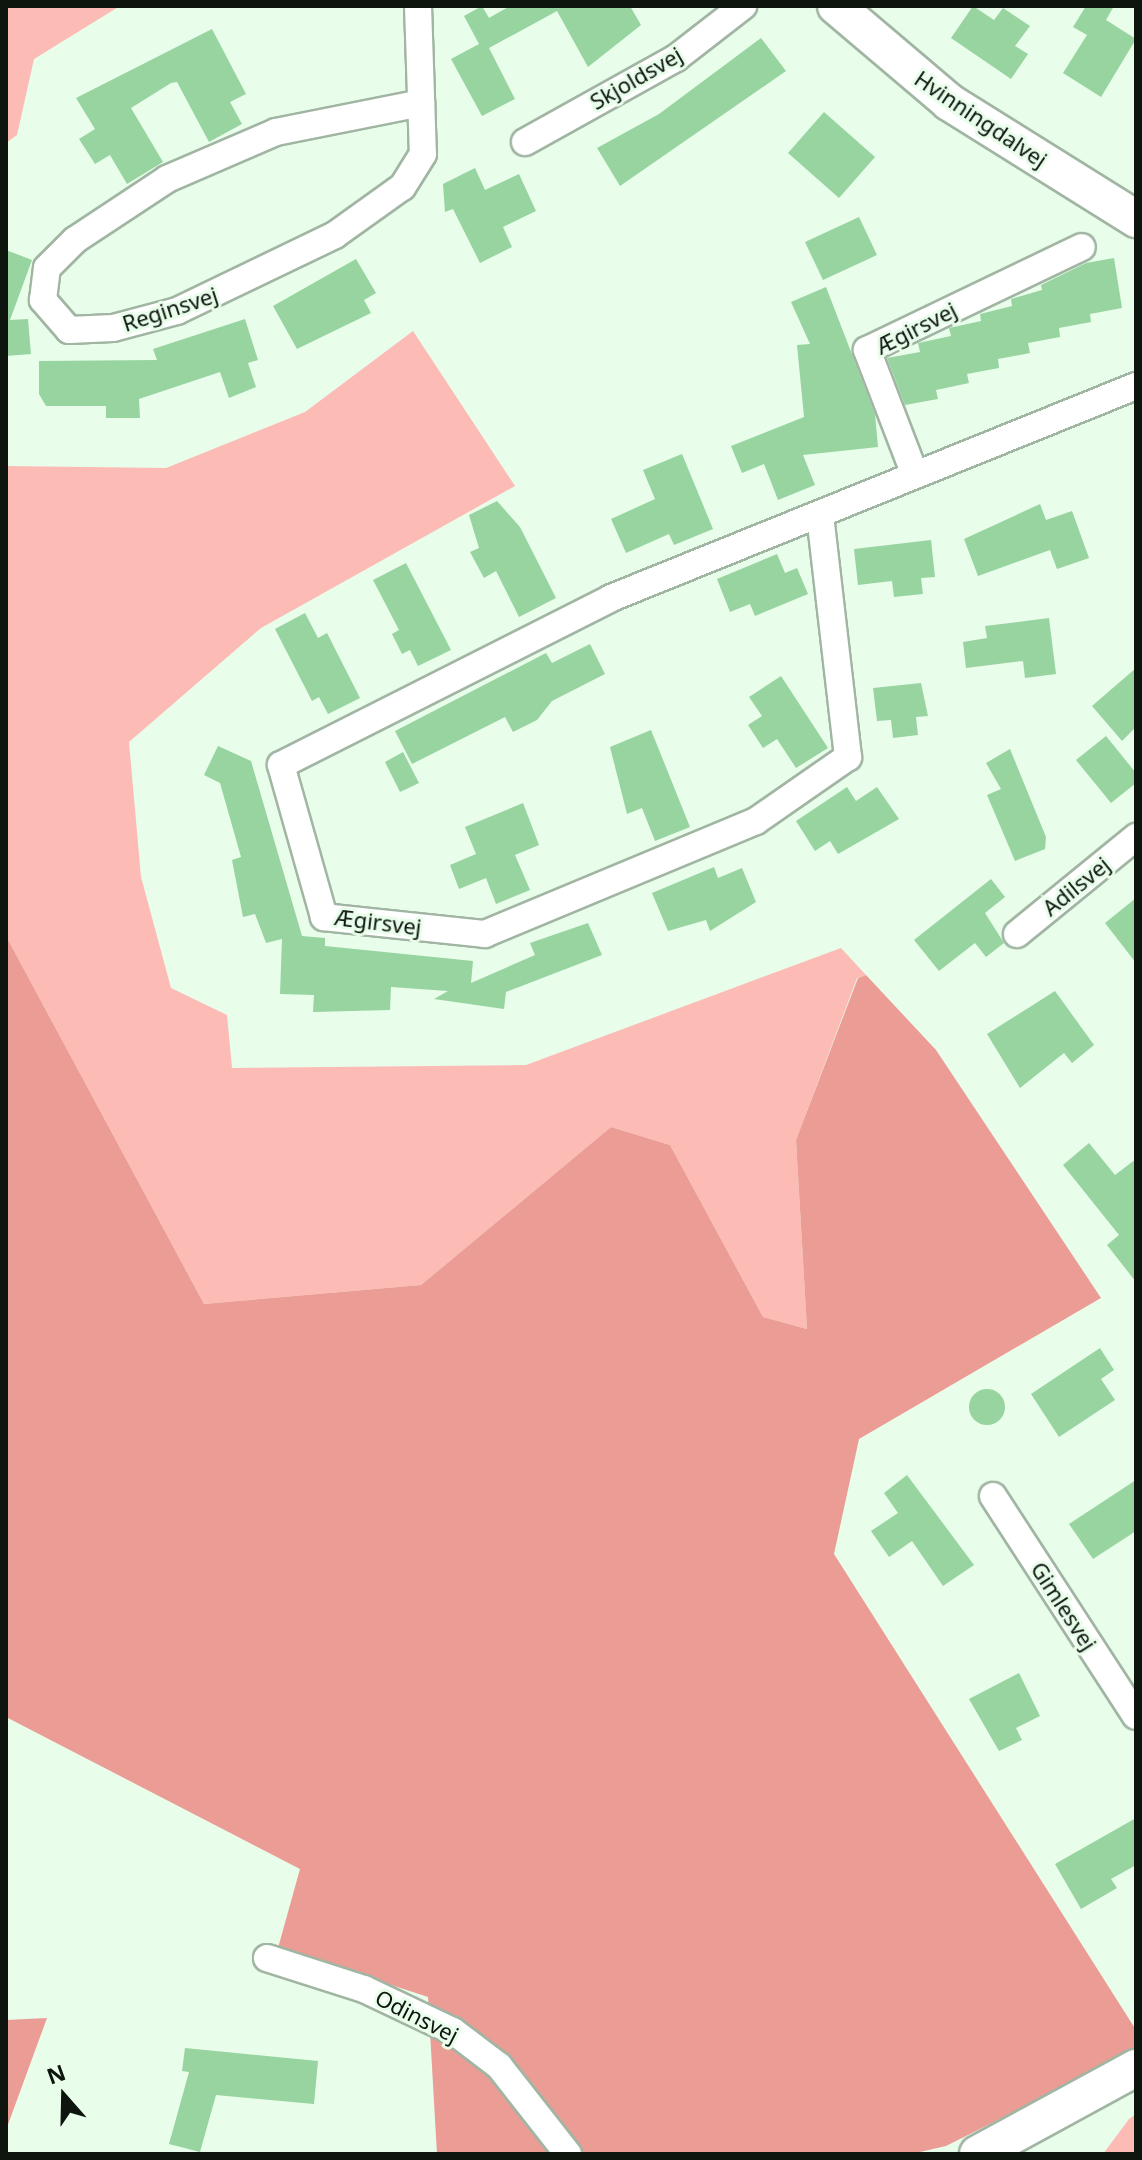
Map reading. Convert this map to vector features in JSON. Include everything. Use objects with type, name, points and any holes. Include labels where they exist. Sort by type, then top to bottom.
[{"type":"street","name":"Reginsvej","points":[[418,6],[423,154],[402,187],[335,235],[260,276],[113,328],[69,330],[43,300],[47,268],[75,240],[167,179],[276,132],[421,103]]},
{"type":"street","name":"Skjoldsvej","points":[[525,142],[676,58],[743,6]]},
{"type":"street","name":"Hvinningdalvej","points":[[836,6],[949,102],[1136,219]]},
{"type":"street","name":"Ægirsvej","points":[[915,475],[867,350],[1082,247]]},
{"type":"street","name":"Ægirsvej","points":[[820,515],[848,757],[756,821],[485,934],[324,917],[281,765],[611,598],[1136,386]]},
{"type":"street","name":"Adilsvej","points":[[1017,934],[1136,837]]},
{"type":"street","name":"Gimlesvej","points":[[993,1496],[1136,1716]]},
{"type":"street","name":"Odinsvej","points":[[267,1958],[364,1989],[453,2031],[499,2066],[568,2154]]},
{"type":"street","points":[[978,2154],[1136,2068]]},
{"type":"shaded area","points":[[6,6],[120,6],[34,59],[17,135],[6,143]]},
{"type":"shaded area","points":[[413,331],[515,486],[261,628],[129,742],[141,877],[171,988],[227,1015],[232,1068],[526,1065],[841,948],[866,975],[857,978],[796,1140],[807,1329],[763,1317],[670,1145],[611,1127],[421,1285],[204,1304],[6,936],[6,466],[166,468],[305,412]]},
{"type":"shaded area","points":[[6,936],[204,1304],[421,1285],[611,1127],[670,1145],[763,1317],[807,1329],[796,1140],[858,978],[866,975],[936,1050],[1101,1298],[859,1439],[834,1554],[1136,2030],[1136,2051],[946,2146],[911,2154],[437,2154],[428,1997],[278,1948],[300,1869],[6,1717]]},
{"type":"shaded area","points":[[47,2018],[6,2130],[6,2020]]},
{"type":"shaded area","points":[[1136,2114],[1136,2154],[1103,2154],[1129,2119]]},
{"type":"building","points":[[482,6],[489,18],[510,6],[630,6],[641,25],[588,67],[557,11],[489,48],[515,99],[482,116],[451,59],[479,44],[464,16]]},
{"type":"building","points":[[973,6],[994,20],[1003,8],[1030,26],[1015,46],[1028,54],[1011,79],[951,38]]},
{"type":"building","points":[[1086,6],[1114,6],[1106,20],[1136,39],[1101,97],[1063,73],[1087,35],[1073,27]]},
{"type":"building","points":[[212,29],[246,94],[230,102],[242,124],[209,142],[177,82],[171,83],[131,108],[163,162],[127,184],[110,155],[95,164],[79,139],[95,129],[76,98]]},
{"type":"building","points":[[761,38],[786,71],[620,186],[597,148],[659,114]]},
{"type":"building","points":[[824,112],[875,157],[839,198],[788,153]]},
{"type":"building","points":[[475,168],[485,190],[519,174],[536,211],[503,227],[512,247],[480,263],[453,209],[445,212],[443,184]]},
{"type":"building","points":[[859,217],[877,255],[823,280],[805,242]]},
{"type":"building","points":[[6,250],[32,260],[10,320],[28,319],[31,354],[6,356]]},
{"type":"building","points":[[1114,258],[1122,308],[1090,314],[1091,322],[1059,328],[1060,337],[1028,343],[1030,353],[998,359],[999,368],[967,374],[969,383],[936,390],[938,399],[905,405],[887,358],[920,352],[918,343],[951,336],[949,328],[981,321],[980,314],[1012,306],[1011,299],[1042,290],[1041,285],[1086,263]]},
{"type":"building","points":[[356,259],[376,293],[364,300],[371,313],[297,349],[273,306]]},
{"type":"building","points":[[826,287],[875,414],[878,447],[803,455],[815,485],[778,500],[764,464],[742,473],[731,446],[804,417],[797,345],[810,344],[791,302]]},
{"type":"building","points":[[245,319],[258,360],[248,363],[256,387],[229,398],[220,372],[139,399],[140,418],[106,418],[106,406],[46,406],[39,394],[39,361],[157,360],[153,349]]},
{"type":"building","points":[[682,454],[713,529],[674,545],[669,534],[626,553],[611,519],[655,499],[643,470]]},
{"type":"building","points":[[497,501],[520,527],[556,598],[519,617],[496,571],[484,578],[470,552],[479,548],[469,515]]},
{"type":"building","points":[[1040,504],[1046,520],[1072,511],[1089,558],[1057,569],[1050,550],[978,576],[964,539]]},
{"type":"building","points":[[931,540],[935,577],[921,578],[923,594],[894,597],[892,581],[858,585],[854,549]]},
{"type":"building","points":[[777,554],[785,573],[797,568],[808,594],[755,616],[750,604],[730,612],[717,579]]},
{"type":"building","points":[[406,563],[451,650],[418,666],[410,650],[402,654],[392,634],[399,630],[373,580]]},
{"type":"building","points":[[305,613],[318,638],[327,633],[360,698],[328,714],[319,697],[312,701],[275,629]]},
{"type":"building","points":[[1049,618],[1056,674],[1025,678],[1023,661],[966,668],[963,642],[987,638],[985,626]]},
{"type":"building","points":[[590,644],[605,674],[552,701],[537,720],[513,732],[505,717],[412,764],[395,731],[546,653],[552,663]]},
{"type":"building","points":[[1136,668],[1136,727],[1122,741],[1092,706]]},
{"type":"building","points":[[781,676],[828,748],[796,768],[777,739],[763,748],[748,725],[762,716],[749,697]]},
{"type":"building","points":[[921,683],[928,716],[916,717],[918,735],[893,738],[891,720],[877,721],[873,688]]},
{"type":"building","points":[[651,730],[690,827],[655,841],[642,808],[627,814],[610,747]]},
{"type":"building","points":[[1106,736],[1136,773],[1136,783],[1111,803],[1076,760]]},
{"type":"building","points":[[218,746],[251,761],[302,936],[325,938],[325,946],[473,961],[471,983],[535,955],[530,943],[588,923],[602,955],[506,992],[504,1009],[434,999],[448,991],[391,987],[390,1010],[313,1012],[314,995],[280,994],[282,939],[266,943],[255,914],[243,917],[232,860],[241,857],[220,783],[204,775]]},
{"type":"building","points":[[1010,749],[1046,837],[1045,849],[1015,861],[987,795],[1001,789],[986,763]]},
{"type":"building","points":[[403,752],[419,783],[400,792],[385,762]]},
{"type":"building","points":[[847,787],[856,801],[877,787],[899,819],[838,854],[830,841],[815,851],[796,821]]},
{"type":"building","points":[[523,803],[539,845],[515,855],[530,890],[496,904],[486,878],[459,889],[450,865],[476,854],[465,827]]},
{"type":"building","points":[[714,867],[718,878],[742,868],[756,902],[710,931],[706,920],[668,931],[652,893]]},
{"type":"building","points":[[991,879],[1005,897],[985,913],[1004,943],[986,957],[975,943],[939,971],[914,940]]},
{"type":"building","points":[[1136,898],[1136,963],[1105,923]]},
{"type":"building","points":[[1055,991],[1094,1045],[1072,1063],[1064,1053],[1020,1088],[987,1034]]},
{"type":"building","points":[[1089,1143],[1115,1175],[1136,1159],[1136,1282],[1107,1245],[1119,1235],[1063,1165]]},
{"type":"building","points":[[1100,1348],[1114,1370],[1101,1379],[1115,1400],[1059,1437],[1031,1394]]},
{"type":"building","points":[[987,1389],[1000,1394],[1005,1407],[1000,1420],[987,1425],[974,1420],[969,1407],[974,1394]]},
{"type":"building","points":[[907,1475],[974,1565],[943,1586],[912,1541],[889,1557],[871,1531],[898,1513],[884,1493]]},
{"type":"building","points":[[1136,1480],[1136,1531],[1093,1559],[1069,1524]]},
{"type":"building","points":[[1019,1673],[1040,1716],[1016,1728],[1022,1740],[999,1751],[969,1699]]},
{"type":"building","points":[[1136,1818],[1136,1865],[1111,1879],[1117,1888],[1081,1909],[1055,1864]]},
{"type":"building","points":[[185,2048],[318,2061],[314,2104],[216,2095],[200,2152],[169,2144],[189,2072],[182,2071]]}]
